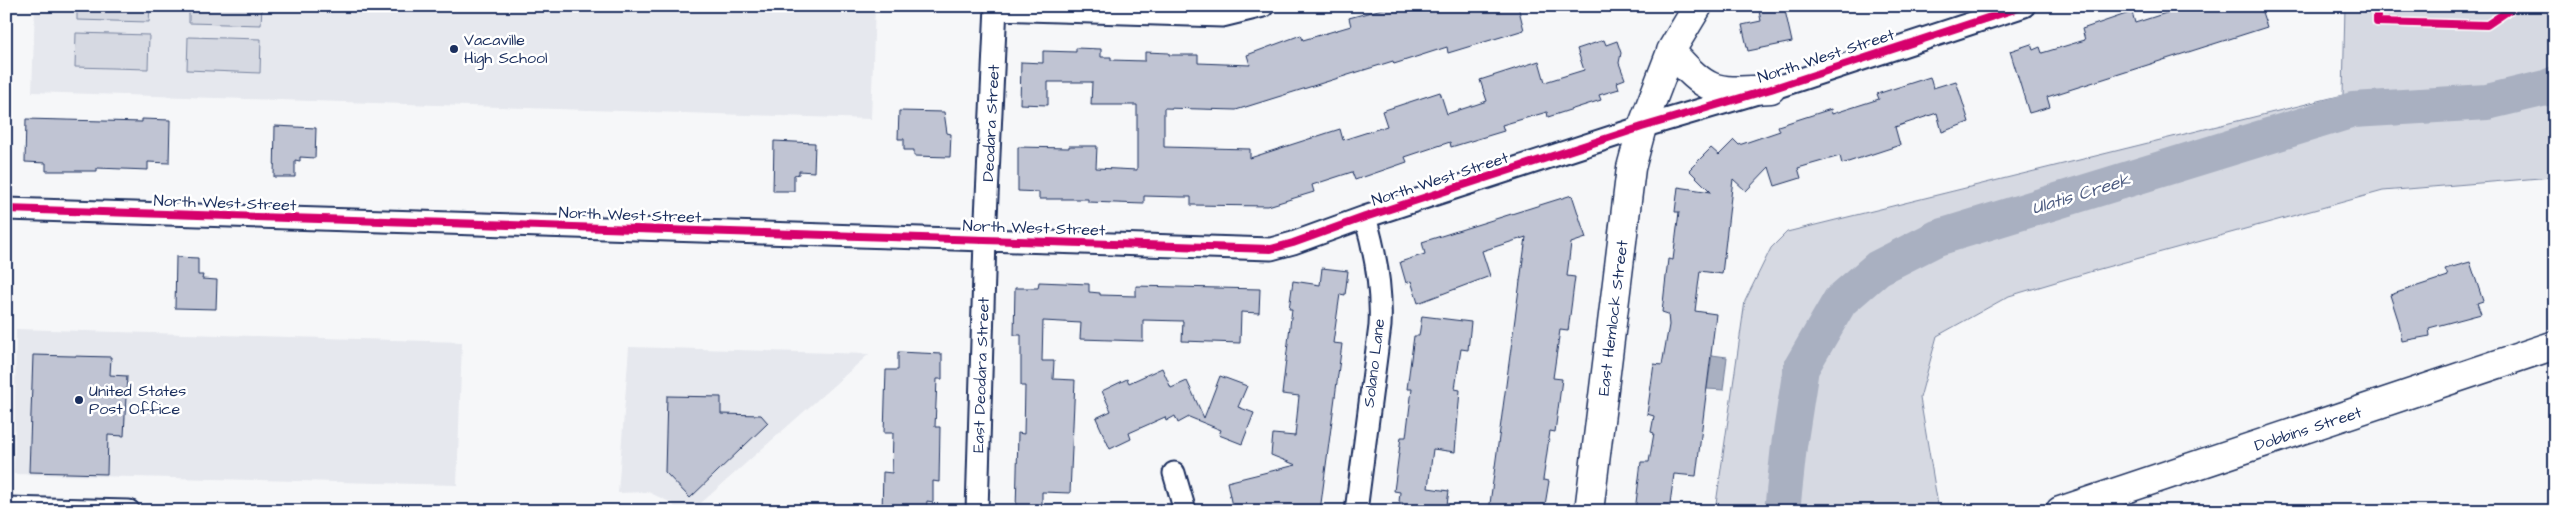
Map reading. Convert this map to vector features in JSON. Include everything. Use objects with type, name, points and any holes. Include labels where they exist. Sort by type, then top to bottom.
[{"type":"street","points":[[996,8],[1222,16],[1263,6]]},
{"type":"street","name":"East Hemlock Street","points":[[1589,511],[1632,168],[1642,127],[1671,51],[1698,6]]},
{"type":"street","name":"North West Street","points":[[6,209],[1271,249],[1293,244],[1365,217],[1642,127],[1771,89],[2024,6]]},
{"type":"street","name":"Deodara Street","points":[[985,239],[996,8]]},
{"type":"street","points":[[1671,51],[1697,79],[1716,89],[1771,89]]},
{"type":"street","name":"Solano Lane","points":[[1356,511],[1380,326],[1381,298],[1379,273],[1365,217]]},
{"type":"street","name":"East Deodara Street","points":[[977,511],[985,239]]},
{"type":"street","name":"Dobbins Street","points":[[2060,511],[2555,345]]},
{"type":"street","points":[[1174,473],[1185,511]]},
{"type":"street","points":[[6,508],[129,511]]},
{"type":"shaded area","name":"Vacaville High School","points":[[35,6],[875,6],[871,119],[32,92]]},
{"type":"shaded area","points":[[77,6],[150,6],[149,22],[77,20]]},
{"type":"shaded area","points":[[189,6],[262,6],[261,25],[189,23]]},
{"type":"shaded area","points":[[2345,6],[2555,6],[2555,259],[2552,177],[2383,191],[2096,270],[2009,296],[1937,336],[1920,398],[1939,511],[1715,511],[1745,301],[1771,248],[1787,232],[2343,95]]},
{"type":"shaded area","points":[[76,33],[149,35],[148,69],[75,67]]},
{"type":"shaded area","points":[[188,37],[261,39],[260,73],[187,70]]},
{"type":"shaded area","points":[[16,329],[462,342],[457,485],[14,474]]},
{"type":"shaded area","points":[[629,347],[869,354],[692,511],[677,511],[672,503],[648,492],[618,493]]},
{"type":"water","points":[[1712,355],[1727,357],[1723,390],[1707,389]]},
{"type":"building","points":[[1393,6],[1518,6],[1524,30],[1448,53],[1447,47],[1394,64],[1393,61],[1236,110],[1164,108],[1164,147],[1250,149],[1250,158],[1340,129],[1343,140],[1387,126],[1382,111],[1440,92],[1447,114],[1487,101],[1480,80],[1539,61],[1545,82],[1584,70],[1577,49],[1604,40],[1606,45],[1617,41],[1621,53],[1619,63],[1625,79],[1617,82],[1619,89],[1599,95],[1601,100],[1548,117],[1547,112],[1502,125],[1504,131],[1451,147],[1450,142],[1405,157],[1407,162],[1355,180],[1352,172],[1312,185],[1314,192],[1268,206],[1191,205],[1191,197],[1144,196],[1144,204],[1088,202],[1088,199],[1039,199],[1039,192],[1018,191],[1018,147],[1069,148],[1069,146],[1097,146],[1096,168],[1137,170],[1137,105],[1091,105],[1092,82],[1048,82],[1048,105],[1020,104],[1021,62],[1043,63],[1043,51],[1076,52],[1076,48],[1101,49],[1101,57],[1111,57],[1111,60],[1145,61],[1145,52],[1169,53],[1169,55],[1198,55],[1198,63],[1250,65],[1247,55],[1301,35],[1303,40],[1351,26],[1349,18]]},
{"type":"building","points":[[1758,6],[1784,6],[1792,42],[1748,51],[1742,25],[1761,21]]},
{"type":"building","points":[[2188,6],[2260,6],[2267,27],[2047,97],[2050,107],[2029,113],[2010,51],[2031,44],[2033,50],[2040,47],[2042,53],[2085,40],[2082,29],[2132,12],[2135,23]]},
{"type":"building","points":[[1930,77],[1933,88],[1956,81],[1969,122],[1942,132],[1937,113],[1895,127],[1900,145],[1842,164],[1840,156],[1798,168],[1801,178],[1775,186],[1769,167],[1746,191],[1733,179],[1722,274],[1700,271],[1695,311],[1716,314],[1696,476],[1674,474],[1669,511],[1635,511],[1641,462],[1649,462],[1654,433],[1651,432],[1654,416],[1647,414],[1654,364],[1662,365],[1669,325],[1668,314],[1662,312],[1668,259],[1673,260],[1679,212],[1675,212],[1678,187],[1711,192],[1689,170],[1711,148],[1719,155],[1734,140],[1739,145],[1780,131],[1778,126],[1831,109],[1832,114],[1879,99],[1877,94]]},
{"type":"building","points":[[899,111],[944,112],[947,133],[951,134],[950,157],[914,156],[914,150],[904,150],[904,139],[898,139]]},
{"type":"building","points":[[26,119],[142,122],[142,119],[170,120],[169,163],[148,162],[148,170],[97,168],[97,171],[46,171],[46,163],[25,162]]},
{"type":"building","points":[[275,126],[316,128],[315,158],[300,157],[300,161],[295,160],[295,177],[274,177]]},
{"type":"building","points":[[774,141],[815,143],[814,172],[799,171],[799,174],[794,175],[794,191],[773,191]]},
{"type":"building","points":[[1572,195],[1586,238],[1571,243],[1567,276],[1575,277],[1568,331],[1560,330],[1553,378],[1562,379],[1555,432],[1550,431],[1543,480],[1549,481],[1544,511],[1489,511],[1526,237],[1482,251],[1490,276],[1418,303],[1411,281],[1406,283],[1400,262],[1425,254],[1422,242]]},
{"type":"building","points":[[176,257],[198,258],[198,275],[203,275],[202,279],[217,280],[216,309],[175,308]]},
{"type":"building","points":[[2470,262],[2483,301],[2477,303],[2481,314],[2429,328],[2430,336],[2402,341],[2399,323],[2390,295],[2448,276],[2445,269]]},
{"type":"building","points":[[1322,268],[1348,271],[1345,295],[1340,294],[1333,343],[1342,344],[1320,511],[1233,511],[1227,482],[1296,465],[1271,455],[1273,434],[1295,436],[1299,396],[1282,394],[1292,309],[1289,309],[1293,281],[1320,285]]},
{"type":"building","points":[[1039,282],[1089,284],[1089,292],[1100,293],[1100,295],[1136,296],[1136,286],[1260,289],[1259,313],[1241,312],[1240,343],[1182,341],[1183,321],[1143,320],[1143,341],[1080,339],[1081,323],[1043,321],[1042,361],[1054,361],[1053,379],[1075,380],[1070,493],[1042,492],[1042,510],[1016,510],[1018,433],[1024,434],[1025,386],[1021,386],[1021,335],[1014,335],[1015,288],[1038,288]]},
{"type":"building","points":[[1422,316],[1471,322],[1468,350],[1461,349],[1455,389],[1460,390],[1455,452],[1433,449],[1428,488],[1449,491],[1446,511],[1402,511],[1403,503],[1399,502],[1400,492],[1394,491],[1401,437],[1406,437],[1412,389],[1407,389],[1414,336],[1419,336]]},
{"type":"building","points":[[898,352],[942,354],[942,379],[937,379],[935,427],[940,427],[939,482],[933,481],[933,502],[927,501],[926,511],[882,511],[883,472],[892,473],[893,433],[884,433],[886,370],[898,370]]},
{"type":"building","name":"United States Post Office","points":[[33,355],[111,357],[110,375],[127,376],[124,436],[108,435],[107,474],[29,472]]},
{"type":"building","points":[[1162,368],[1171,388],[1187,381],[1204,418],[1220,376],[1247,386],[1238,407],[1254,413],[1242,444],[1219,435],[1221,430],[1189,417],[1178,423],[1175,416],[1166,421],[1165,417],[1129,433],[1131,439],[1110,449],[1096,418],[1111,411],[1102,391],[1127,379],[1129,383]]},
{"type":"building","points":[[667,396],[721,397],[721,414],[761,415],[768,423],[690,498],[665,472]]},
{"type":"waterway","name":"Ulatis Creek","points":[[1782,511],[1789,446],[1801,368],[1840,301],[1878,268],[1937,238],[2353,110],[2487,102],[2546,88],[2555,84]]},
{"type":"cycle path","points":[[6,209],[1271,249],[1642,127],[1771,89],[2024,6]]},
{"type":"cycle path","points":[[2377,6],[2377,22],[2487,25],[2515,6]]},
{"type":"place","name":"Vacaville High School","points":[[454,49]]},
{"type":"place","name":"United States Post Office","points":[[79,400]]}]
